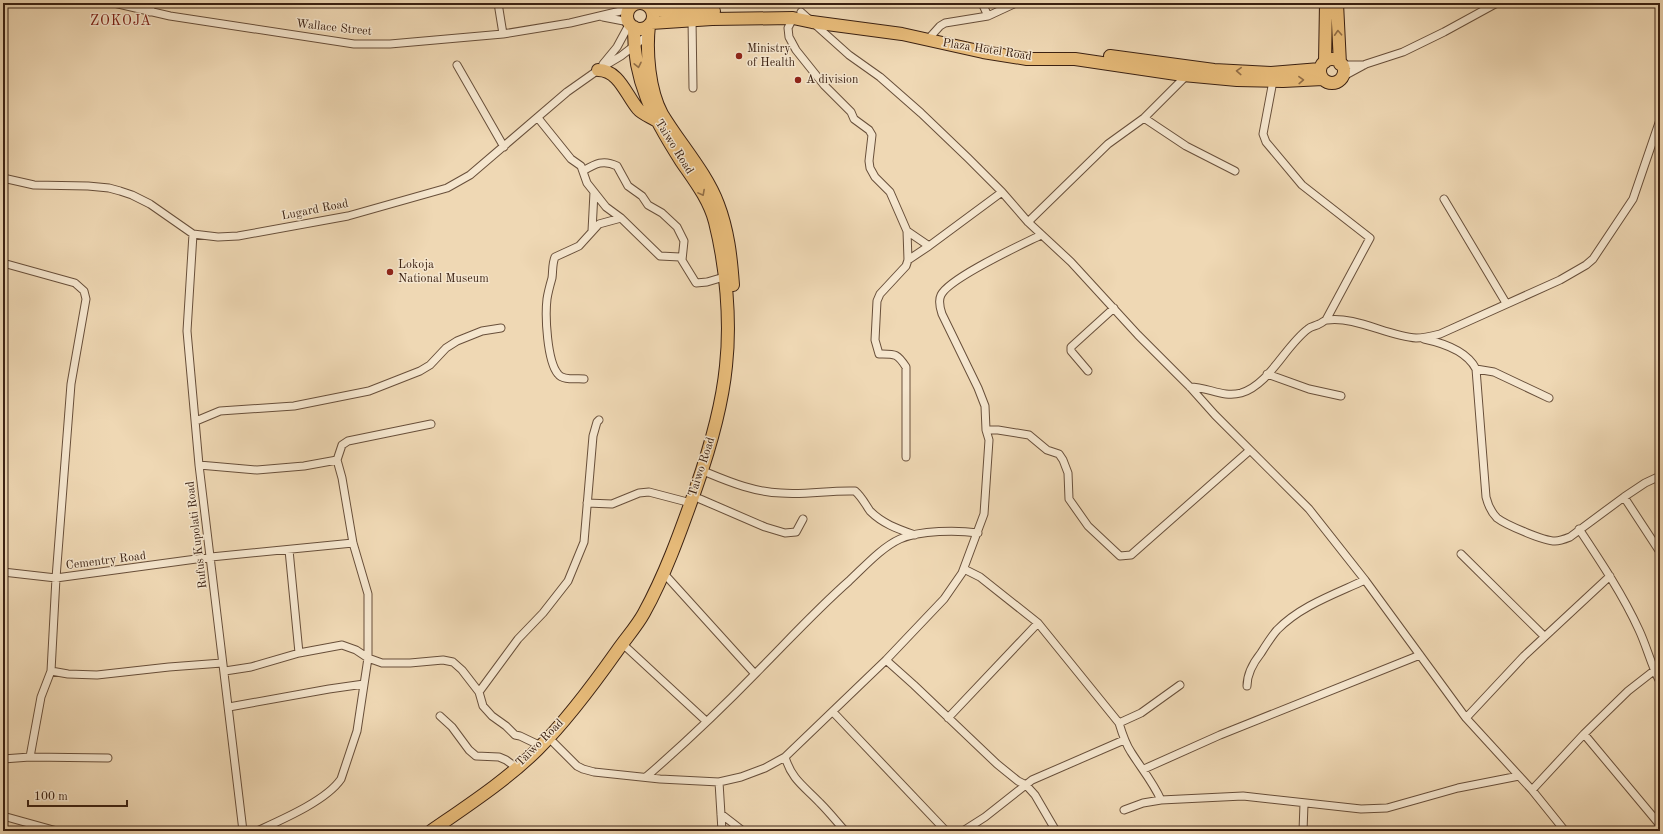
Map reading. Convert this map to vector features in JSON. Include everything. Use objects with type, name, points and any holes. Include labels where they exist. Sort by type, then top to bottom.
[{"type":"main road","points":[[641,3],[648,6],[653,16],[650,28],[640,29],[631,24],[628,16],[630,6],[641,3]]},
{"type":"main road","points":[[1326,3],[1323,70],[1328,82],[1333,83],[1338,81],[1341,68],[1337,3]]},
{"type":"main road","name":"Plaza Hotel Road","points":[[648,6],[797,15],[1030,51],[1095,54],[1214,70],[1271,73],[1323,70]]},
{"type":"main road","name":"Plaza Hotel Road","points":[[650,28],[692,20],[797,15],[812,22],[902,34],[983,52],[1027,59],[1075,59],[1187,75],[1237,80],[1273,81],[1323,70]]},
{"type":"main road","name":"Taiwo Road","points":[[440,831],[528,766],[554,743],[585,707],[627,648],[646,620],[668,578],[695,501],[711,446],[727,365],[728,318],[720,244],[713,217],[701,191],[657,121],[645,96],[633,45],[631,24]]},
{"type":"main road","name":"Taiwo Road","points":[[431,831],[517,768],[541,746],[556,730],[601,674],[643,614],[708,474],[712,460],[727,402],[734,352],[734,304],[728,235],[718,203],[698,166],[662,113],[657,102],[650,79],[650,28]]},
{"type":"main road","points":[[1323,70],[1333,60],[1341,68]]},
{"type":"main road","points":[[600,69],[608,71],[616,78],[639,110],[657,121]]},
{"type":"street","name":"Wallace Street","points":[[114,3],[170,16],[354,44],[390,44],[503,34],[570,23],[601,16],[630,6]]},
{"type":"street","points":[[150,12],[152,3]]},
{"type":"street","points":[[498,3],[503,34]]},
{"type":"street","points":[[982,3],[988,16]]},
{"type":"street","points":[[931,36],[940,26],[945,23],[988,16],[1016,3]]},
{"type":"street","points":[[1341,68],[1366,64],[1403,52],[1484,7],[1497,3]]},
{"type":"street","points":[[797,15],[788,28],[789,37],[796,50],[824,85],[851,112],[854,119],[869,130],[872,135],[869,161],[870,168],[874,177],[890,192],[907,231],[908,260],[906,266],[880,294],[877,301],[874,340],[879,354],[898,355],[906,367],[906,457]]},
{"type":"street","points":[[600,69],[617,47],[631,24],[601,16]]},
{"type":"street","points":[[692,20],[693,88]]},
{"type":"street","points":[[812,22],[921,113],[1002,192],[1028,222],[1071,262],[1138,335],[1190,387],[1214,416],[1309,509],[1364,580],[1466,718],[1532,790],[1565,831]]},
{"type":"street","points":[[600,69],[622,56],[650,28]]},
{"type":"street","points":[[1341,68],[1366,64]]},
{"type":"street","points":[[457,65],[504,147]]},
{"type":"street","name":"Lugard Road","points":[[3,178],[34,185],[88,186],[109,188],[120,191],[150,204],[193,234],[218,237],[238,236],[348,216],[415,198],[447,188],[459,182],[480,168],[567,92],[600,69]]},
{"type":"street","points":[[1028,222],[1108,144],[1144,118],[1187,75]]},
{"type":"street","points":[[1190,387],[1201,387],[1225,395],[1240,393],[1251,389],[1267,374],[1302,334],[1309,328],[1326,320],[1370,238],[1302,185],[1266,142],[1263,134],[1273,81]]},
{"type":"street","points":[[538,118],[571,159],[581,166],[587,183],[606,207],[621,218],[660,256],[680,257],[696,283],[707,282],[724,277]]},
{"type":"street","points":[[1144,118],[1186,146],[1235,171]]},
{"type":"street","points":[[1416,338],[1440,334],[1560,280],[1586,265],[1598,254],[1633,199],[1660,120]]},
{"type":"street","points":[[583,171],[595,164],[604,162],[617,166],[628,186],[642,196],[648,205],[662,213],[677,226],[684,241],[682,260]]},
{"type":"street","points":[[592,231],[594,192]]},
{"type":"street","points":[[908,260],[1002,192]]},
{"type":"street","points":[[1444,200],[1506,303]]},
{"type":"street","points":[[584,379],[563,378],[558,374],[550,356],[547,334],[547,300],[552,278],[553,261],[555,257],[579,246],[599,224],[621,218]]},
{"type":"street","points":[[907,231],[929,246]]},
{"type":"street","name":"Rufus Kupolati Road","points":[[193,234],[187,331],[199,465],[211,557],[222,663],[225,671],[243,831]]},
{"type":"street","points":[[554,743],[577,766],[594,772],[719,782],[741,778],[765,768],[785,757],[886,660],[944,599],[955,585],[964,569],[978,533],[986,503],[989,440],[986,430],[985,406],[978,388],[942,314],[940,300],[941,295],[947,288],[968,273],[1041,235]]},
{"type":"street","points":[[3,263],[75,283],[84,292],[86,299],[71,384],[50,671],[41,696],[30,757]]},
{"type":"street","points":[[1088,371],[1071,351],[1072,347],[1114,308]]},
{"type":"street","points":[[1326,320],[1347,321],[1416,338],[1439,342],[1466,356],[1472,361],[1476,369],[1486,497],[1489,508],[1498,519],[1513,527],[1546,539],[1562,540],[1570,537],[1645,483],[1660,476]]},
{"type":"street","points":[[196,421],[220,411],[294,406],[369,391],[420,371],[430,365],[446,348],[457,341],[482,331],[501,328]]},
{"type":"street","points":[[1439,342],[1440,334]]},
{"type":"street","points":[[1476,369],[1494,372],[1549,398]]},
{"type":"street","points":[[1267,374],[1308,389],[1341,396]]},
{"type":"street","points":[[479,692],[518,639],[543,613],[568,580],[584,542],[593,436],[597,422],[600,420]]},
{"type":"street","points":[[257,831],[288,816],[323,796],[336,785],[341,779],[357,731],[368,658],[368,594],[353,543],[342,478],[337,460],[342,445],[348,441],[431,424]]},
{"type":"street","points":[[986,430],[998,430],[1029,435],[1047,450],[1059,454],[1068,473],[1069,499],[1088,526],[1120,556],[1131,554],[1249,451]]},
{"type":"street","points":[[199,465],[257,470],[304,466],[337,460]]},
{"type":"street","points":[[708,474],[737,485],[762,491],[782,493],[855,491],[863,498],[870,510],[887,525],[915,535]]},
{"type":"street","points":[[587,503],[612,504],[639,493],[649,492],[695,501],[785,533],[796,532],[803,519]]},
{"type":"street","points":[[1624,497],[1660,552]]},
{"type":"street","points":[[1579,530],[1610,576],[1640,631],[1657,668],[1660,682]]},
{"type":"street","points":[[646,777],[673,754],[755,674],[821,605],[890,544],[905,537],[915,535],[963,531],[978,533]]},
{"type":"street","name":"Cementry Road","points":[[3,572],[56,578],[211,557],[353,543]]},
{"type":"street","points":[[289,550],[299,654]]},
{"type":"street","points":[[1461,554],[1544,636]]},
{"type":"street","points":[[964,569],[980,577],[1038,623],[1118,723],[1124,740],[1156,788],[1161,800]]},
{"type":"street","points":[[1466,718],[1544,636],[1610,576]]},
{"type":"street","points":[[668,578],[755,674]]},
{"type":"street","points":[[1247,686],[1247,678],[1252,667],[1277,630],[1289,619],[1317,602],[1364,580]]},
{"type":"street","points":[[948,718],[1038,623]]},
{"type":"street","points":[[225,671],[251,667],[299,654],[342,645],[382,663],[410,663],[443,660],[453,662],[462,670],[479,692],[483,706],[492,716],[506,726],[515,735],[541,746]]},
{"type":"street","points":[[627,648],[706,721]]},
{"type":"street","points":[[1144,769],[1220,735],[1420,655]]},
{"type":"street","points":[[886,660],[1009,775],[1026,785],[1035,795],[1056,831]]},
{"type":"street","points":[[50,671],[90,676],[222,663]]},
{"type":"street","points":[[1532,790],[1584,734],[1628,691],[1657,668]]},
{"type":"street","points":[[229,707],[364,684]]},
{"type":"street","points":[[1118,723],[1141,713],[1180,685]]},
{"type":"street","points":[[833,712],[946,831]]},
{"type":"street","points":[[440,716],[452,727],[468,750],[476,756],[499,757],[517,768]]},
{"type":"street","points":[[1584,734],[1660,825]]},
{"type":"street","points":[[963,831],[1017,794],[1032,780],[1051,770],[1124,740]]},
{"type":"street","points":[[3,759],[30,757],[108,758]]},
{"type":"street","points":[[785,757],[789,769],[797,781],[819,802],[845,831]]},
{"type":"street","points":[[1124,810],[1143,803],[1161,800],[1243,796],[1361,810],[1387,808],[1458,788],[1519,776]]},
{"type":"street","points":[[719,782],[722,831]]},
{"type":"street","points":[[1303,831],[1304,804]]},
{"type":"street","points":[[721,814],[743,831]]},
{"type":"street","points":[[3,816],[57,831]]},
{"type":"place","name":"Ministry of Health","points":[[739,56]]},
{"type":"place","name":"A division","points":[[798,80]]},
{"type":"place","name":"Lokoja National Museum","points":[[390,272]]},
{"type":"district","name":"ZOKOJA","points":[[121,21]]}]
